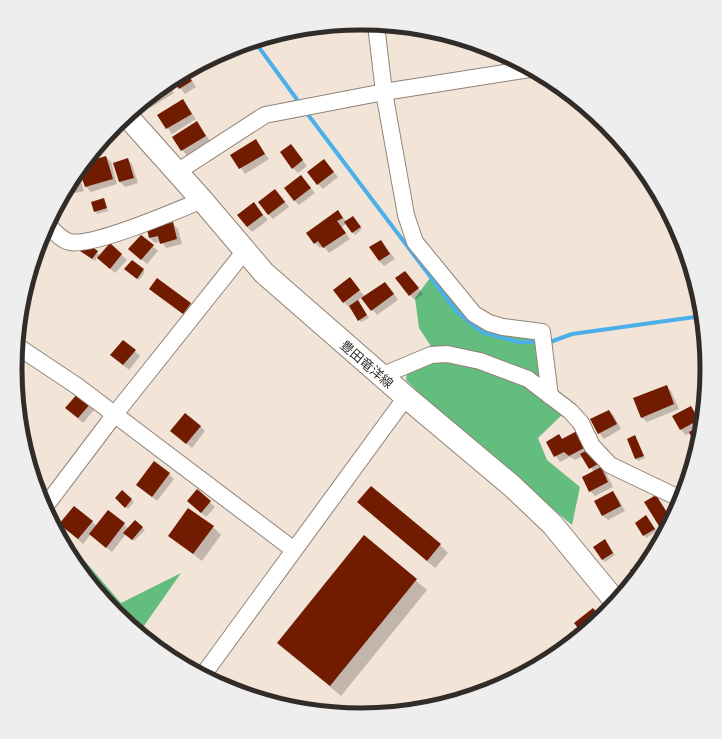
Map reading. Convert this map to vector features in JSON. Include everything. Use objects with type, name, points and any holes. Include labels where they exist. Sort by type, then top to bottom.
[{"type":"main road","name":"豊田竜洋線","points":[[131,121],[178,172],[244,252],[288,296],[406,398],[512,486],[552,524],[612,597]]},
{"type":"street","points":[[377,31],[384,92],[406,215],[415,242],[474,314],[489,323],[496,325],[542,332],[550,396]]},
{"type":"street","points":[[178,172],[265,115],[384,92],[520,70]]},
{"type":"street","points":[[53,230],[70,242],[89,240],[134,227],[202,200]]},
{"type":"street","points":[[49,501],[115,414],[244,252]]},
{"type":"street","points":[[23,350],[77,386],[115,414],[294,550]]},
{"type":"street","points":[[381,376],[431,355],[447,354],[480,361],[528,379],[570,411],[581,423],[592,446],[610,465],[675,496]]},
{"type":"street","points":[[206,671],[406,398]]},
{"type":"green space","points":[[436,270],[486,321],[537,331],[550,396],[568,409],[538,438],[547,460],[580,487],[572,525],[434,408],[406,380],[408,365],[436,354],[419,328],[415,298]]},
{"type":"green space","points":[[76,553],[84,560],[121,603],[181,573],[142,628],[106,593]]},
{"type":"building","points":[[189,78],[192,81],[179,89],[177,86]]},
{"type":"building","points":[[183,99],[192,114],[166,129],[157,115]]},
{"type":"building","points":[[197,121],[206,136],[181,151],[172,137]]},
{"type":"building","points":[[256,139],[265,154],[239,169],[230,155]]},
{"type":"building","points":[[291,144],[303,160],[292,169],[280,152]]},
{"type":"building","points":[[106,156],[113,179],[85,187],[82,177],[95,159]]},
{"type":"building","points":[[128,158],[134,178],[119,182],[113,163]]},
{"type":"building","points":[[324,159],[334,172],[317,185],[307,172]]},
{"type":"building","points":[[301,175],[311,188],[294,201],[284,188]]},
{"type":"building","points":[[275,189],[285,202],[268,215],[258,202]]},
{"type":"building","points":[[104,198],[107,208],[94,212],[91,202]]},
{"type":"building","points":[[254,202],[263,215],[247,227],[237,215]]},
{"type":"building","points":[[338,210],[343,218],[337,221],[346,233],[323,248],[318,241],[314,244],[306,233]]},
{"type":"building","points":[[353,216],[361,227],[352,233],[344,222]]},
{"type":"building","points":[[173,222],[177,239],[160,244],[158,236],[149,238],[147,229]]},
{"type":"building","points":[[141,235],[154,245],[141,260],[128,249]]},
{"type":"building","points":[[381,240],[390,254],[379,261],[369,247]]},
{"type":"building","points":[[86,243],[98,251],[92,259],[80,251]]},
{"type":"building","points":[[110,243],[122,254],[110,269],[97,258]]},
{"type":"building","points":[[132,260],[144,269],[137,279],[124,269]]},
{"type":"building","points":[[405,271],[419,288],[409,296],[395,278]]},
{"type":"building","points":[[350,277],[360,290],[343,303],[333,290]]},
{"type":"building","points":[[157,278],[191,303],[183,314],[149,289]]},
{"type":"building","points":[[385,282],[394,294],[371,311],[361,298]]},
{"type":"building","points":[[358,300],[367,315],[358,321],[349,306]]},
{"type":"building","points":[[123,340],[136,350],[123,365],[110,355]]},
{"type":"building","points":[[667,385],[674,404],[641,418],[633,398]]},
{"type":"building","points":[[78,393],[91,403],[78,418],[65,408]]},
{"type":"building","points":[[691,406],[697,416],[696,422],[680,430],[672,416]]},
{"type":"building","points":[[609,410],[617,424],[598,434],[590,419]]},
{"type":"building","points":[[185,413],[201,426],[186,444],[170,431]]},
{"type":"building","points":[[694,429],[692,439],[689,432]]},
{"type":"building","points":[[577,431],[586,447],[569,456],[564,452],[554,457],[546,442],[559,434],[562,439]]},
{"type":"building","points":[[635,435],[644,456],[635,459],[627,439]]},
{"type":"building","points":[[589,449],[598,464],[589,469],[580,454]]},
{"type":"building","points":[[154,461],[170,473],[152,497],[136,485]]},
{"type":"building","points":[[601,467],[608,482],[589,492],[582,477]]},
{"type":"building","points":[[371,486],[441,544],[427,561],[357,502]]},
{"type":"building","points":[[197,489],[211,501],[201,513],[187,501]]},
{"type":"building","points":[[122,490],[132,499],[125,508],[115,498]]},
{"type":"building","points":[[613,491],[621,506],[602,516],[594,501]]},
{"type":"building","points":[[656,495],[668,513],[663,524],[659,526],[644,502]]},
{"type":"building","points":[[74,506],[93,521],[78,539],[59,524]]},
{"type":"building","points":[[188,508],[214,526],[193,554],[168,536]]},
{"type":"building","points":[[108,510],[125,523],[106,548],[89,534]]},
{"type":"building","points":[[646,515],[655,529],[643,536],[635,523]]},
{"type":"building","points":[[135,520],[143,527],[132,540],[123,533]]},
{"type":"building","points":[[364,535],[417,579],[330,686],[277,643]]},
{"type":"building","points":[[605,539],[613,553],[602,560],[593,547]]},
{"type":"building","points":[[637,566],[632,573],[630,570]]},
{"type":"building","points":[[593,608],[597,613],[579,629],[574,623]]},
{"type":"waterway","points":[[258,46],[301,105]]},
{"type":"waterway","points":[[306,112],[457,312],[482,332],[518,342],[539,342]]},
{"type":"waterway","points":[[546,342],[572,334],[696,317]]}]
